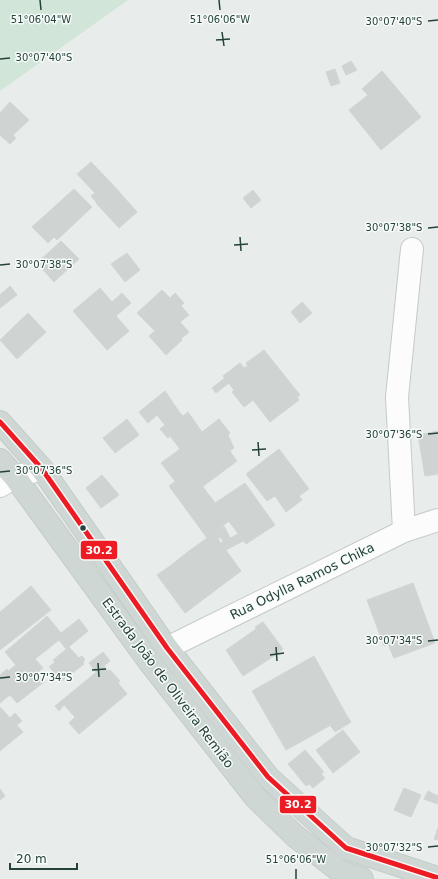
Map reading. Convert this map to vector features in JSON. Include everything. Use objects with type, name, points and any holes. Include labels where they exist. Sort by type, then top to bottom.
[{"type":"main road","name":"Estrada João de Oliveira Remião","points":[[0,422],[42,469],[167,648],[268,777],[346,848],[438,878]]},
{"type":"main road","name":"Estrada João de Oliveira Remião","points":[[0,460],[8,482],[256,798],[295,836],[341,872],[362,879]]},
{"type":"street","points":[[404,531],[397,397],[412,249]]},
{"type":"street","points":[[8,482],[42,469]]},
{"type":"street","name":"Rua Odylla Ramos Chika","points":[[167,648],[404,531],[438,520]]},
{"type":"green space","points":[[0,0],[128,0],[0,91]]},
{"type":"building","points":[[351,61],[357,70],[346,75],[342,66]]},
{"type":"building","points":[[335,69],[340,83],[331,86],[326,72]]},
{"type":"building","points":[[382,71],[421,117],[381,150],[349,110],[368,95],[362,89]]},
{"type":"building","points":[[10,102],[29,120],[13,135],[16,138],[10,144],[0,135],[0,113]]},
{"type":"building","points":[[91,162],[114,186],[97,203],[91,196],[95,193],[77,174]]},
{"type":"building","points":[[114,186],[137,212],[119,228],[96,203]]},
{"type":"building","points":[[74,189],[92,207],[57,240],[54,237],[48,243],[32,227]]},
{"type":"building","points":[[253,190],[261,200],[251,208],[243,198]]},
{"type":"building","points":[[61,241],[79,259],[54,282],[37,263]]},
{"type":"building","points":[[127,253],[140,270],[125,282],[111,264]]},
{"type":"building","points":[[10,286],[17,295],[0,308],[0,295]]},
{"type":"building","points":[[100,288],[112,302],[122,293],[131,303],[116,316],[129,331],[107,350],[73,311]]},
{"type":"building","points":[[162,290],[170,298],[175,293],[184,303],[155,331],[137,313]]},
{"type":"building","points":[[302,302],[312,313],[300,323],[291,312]]},
{"type":"building","points":[[181,306],[189,315],[180,322],[189,332],[181,339],[165,322]]},
{"type":"building","points":[[28,313],[46,332],[17,359],[0,340]]},
{"type":"building","points":[[165,322],[182,340],[166,355],[149,336]]},
{"type":"building","points":[[264,350],[300,395],[297,397],[299,400],[270,422],[253,400],[244,407],[232,392],[234,390],[223,376],[240,363],[244,368],[248,366],[246,363]]},
{"type":"building","points":[[225,378],[229,383],[216,393],[212,388]]},
{"type":"building","points":[[165,391],[180,413],[165,425],[157,415],[148,423],[139,412]]},
{"type":"building","points":[[188,412],[202,432],[219,419],[230,433],[228,435],[234,448],[230,451],[224,443],[194,467],[170,436],[168,438],[160,429],[180,413],[183,416]]},
{"type":"building","points":[[127,419],[139,435],[115,453],[103,438]]},
{"type":"building","points":[[438,431],[438,474],[425,476],[418,435]]},
{"type":"building","points":[[224,443],[237,461],[202,487],[190,470]]},
{"type":"building","points":[[180,449],[194,467],[175,481],[161,463]]},
{"type":"building","points":[[279,449],[309,489],[299,496],[302,500],[286,512],[275,496],[267,501],[246,474]]},
{"type":"building","points":[[190,470],[229,521],[207,538],[169,486]]},
{"type":"building","points":[[102,475],[119,495],[101,508],[86,488]]},
{"type":"building","points":[[245,483],[275,525],[246,544],[215,503]]},
{"type":"building","points":[[224,526],[230,538],[223,542],[221,537],[224,535],[222,532],[216,536],[214,533]]},
{"type":"building","points":[[222,532],[224,535],[218,539],[241,571],[185,613],[157,575],[170,566],[196,601],[214,587],[189,551],[214,533],[216,536]]},
{"type":"building","points":[[238,534],[243,541],[226,550],[221,543]]},
{"type":"building","points":[[189,551],[214,587],[196,601],[170,566]]},
{"type":"building","points":[[413,583],[435,643],[394,658],[388,644],[384,646],[367,600]]},
{"type":"building","points":[[31,586],[51,610],[0,650],[0,612]]},
{"type":"building","points":[[47,616],[61,633],[79,619],[88,631],[66,649],[59,640],[35,659],[43,668],[0,703],[0,675],[7,669],[8,671],[16,665],[5,652]]},
{"type":"building","points":[[263,622],[283,649],[274,656],[255,627]]},
{"type":"building","points":[[256,629],[274,656],[243,676],[226,650]]},
{"type":"building","points":[[69,647],[79,658],[82,656],[85,660],[83,662],[84,664],[62,681],[49,667],[55,662],[53,660]]},
{"type":"building","points":[[103,652],[110,661],[96,672],[89,663]]},
{"type":"building","points":[[314,656],[347,716],[286,750],[252,691]]},
{"type":"building","points":[[104,666],[120,681],[118,683],[127,694],[79,734],[69,723],[75,717],[64,705],[59,711],[55,706]]},
{"type":"building","points":[[36,673],[44,682],[17,703],[10,695]]},
{"type":"building","points":[[0,707],[23,732],[0,751]]},
{"type":"building","points":[[15,713],[22,721],[17,725],[10,718]]},
{"type":"building","points":[[347,716],[351,722],[335,732],[330,725]]},
{"type":"building","points":[[343,730],[360,752],[333,773],[316,750]]},
{"type":"building","points":[[305,750],[324,772],[321,774],[325,778],[313,788],[309,784],[306,786],[288,764]]},
{"type":"building","points":[[404,788],[421,795],[411,817],[394,810]]},
{"type":"building","points":[[0,789],[5,796],[0,800]]},
{"type":"building","points":[[428,791],[438,796],[437,804],[424,799]]},
{"type":"building","points":[[438,828],[438,840],[434,839]]},
{"type":"transit line","name":"30.2","points":[[0,422],[42,469],[167,648],[268,777],[346,848],[438,878]]}]
